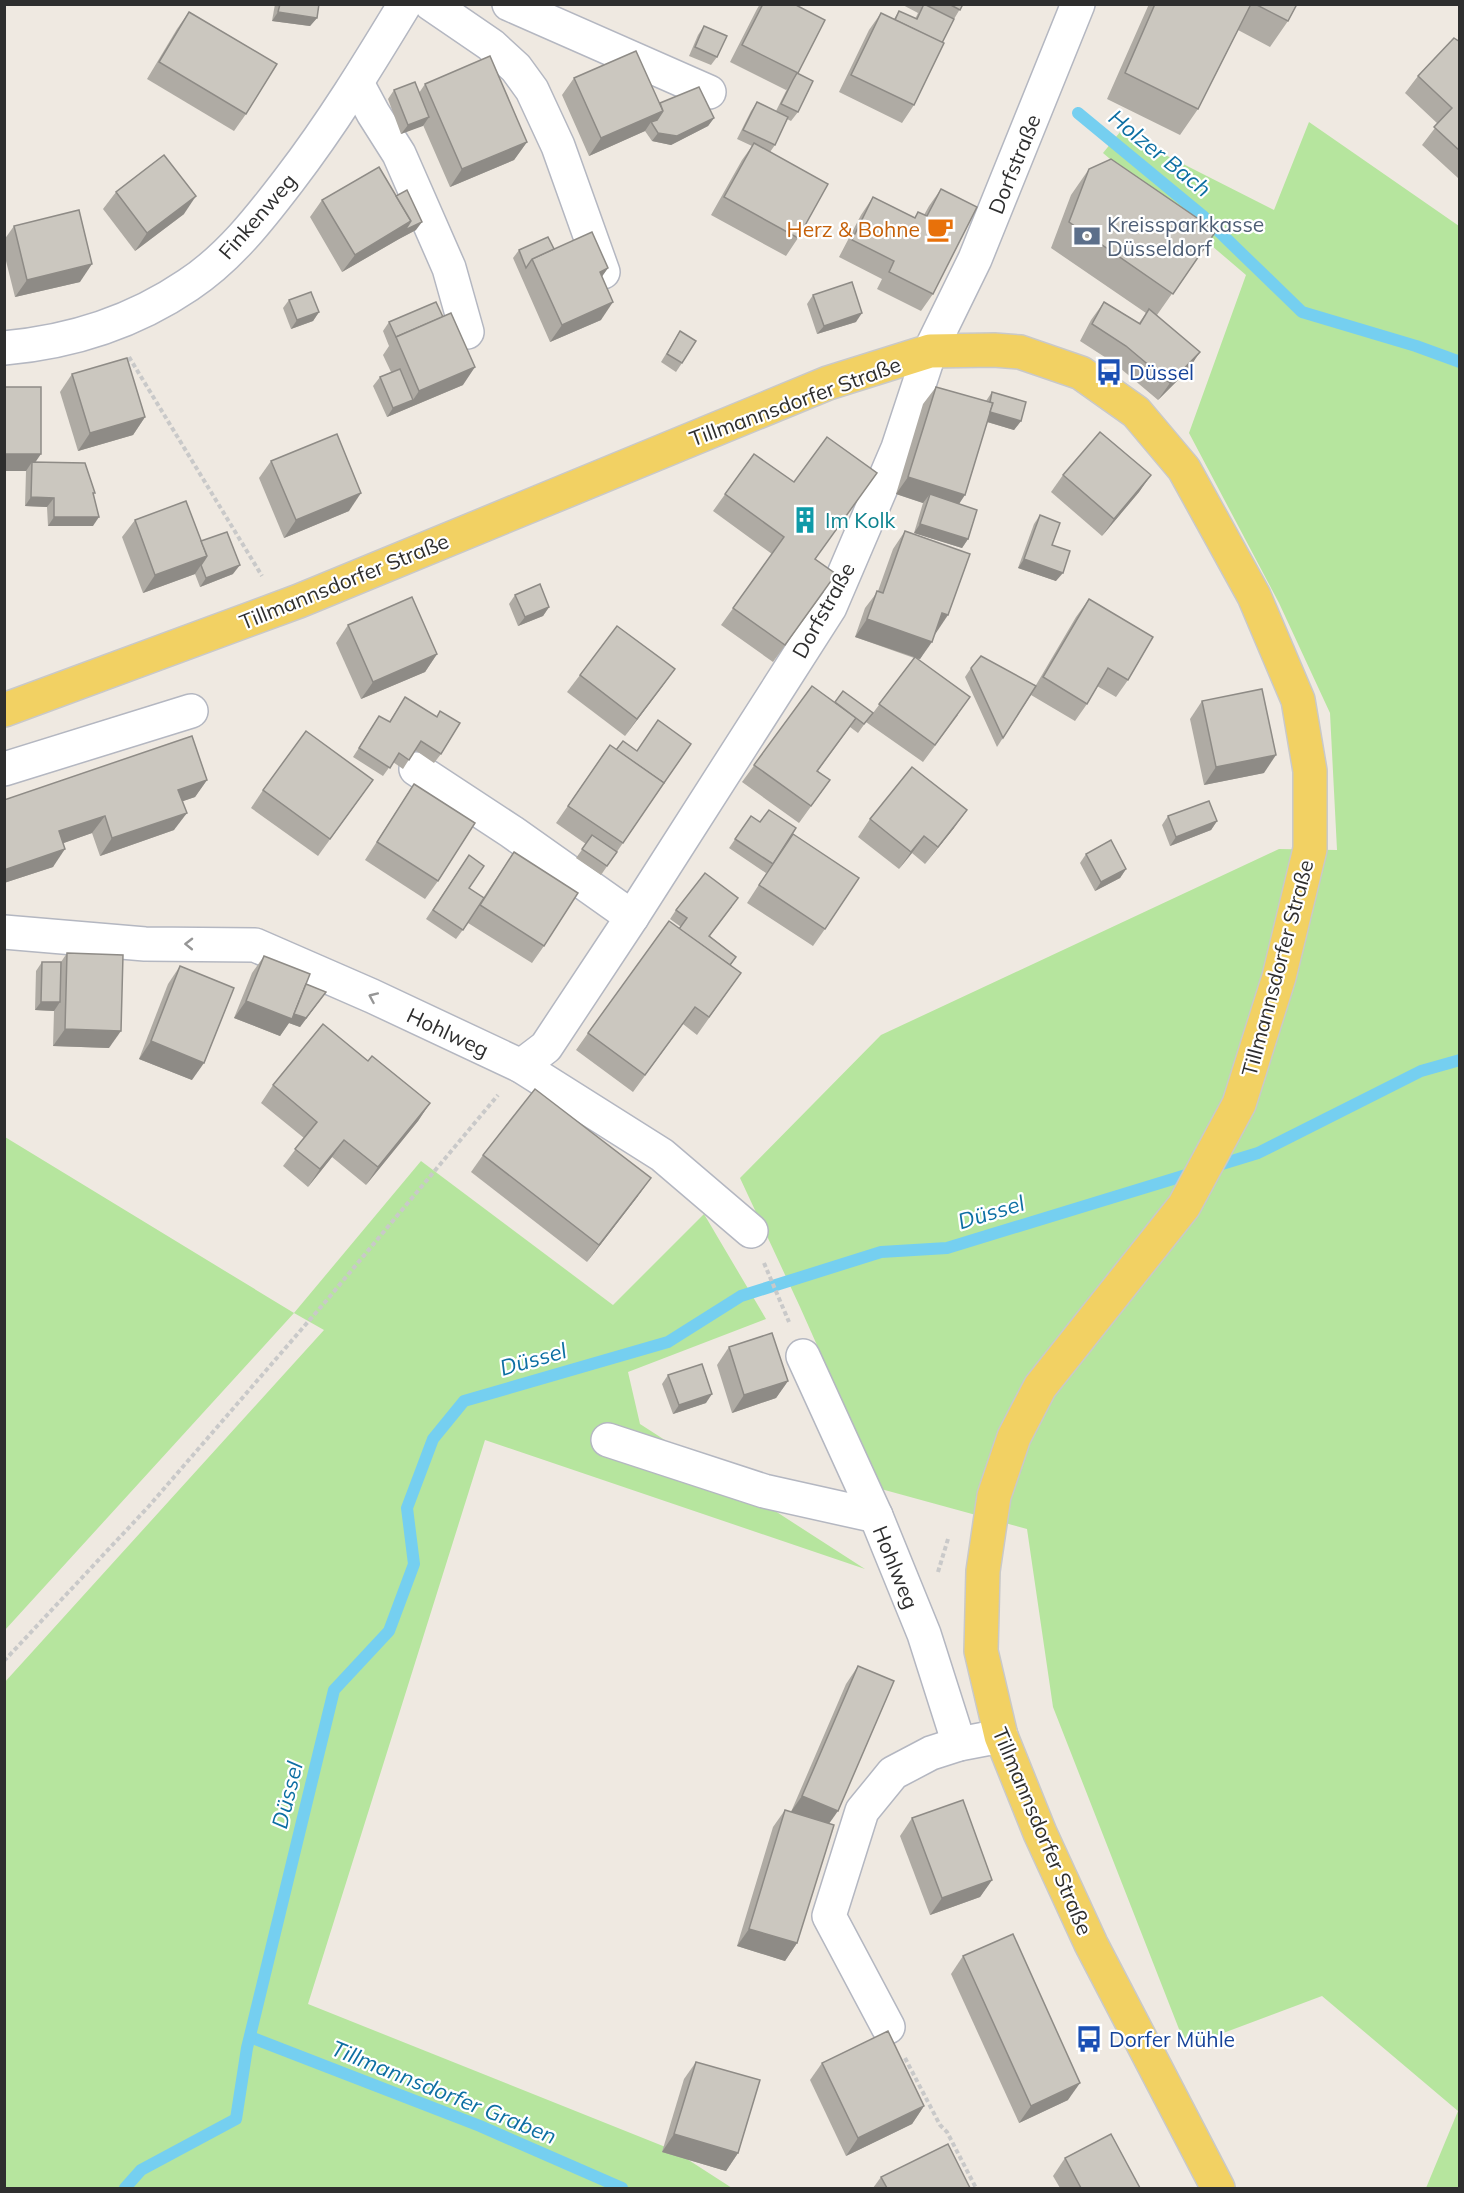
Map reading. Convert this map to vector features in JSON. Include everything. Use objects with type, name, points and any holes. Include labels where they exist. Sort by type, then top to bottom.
[{"type":"main road","name":"Tillmannsdorfer Straße","points":[[4,710],[281,608],[828,383],[930,351],[1020,352],[1081,374],[1136,412],[1184,469],[1254,596],[1298,700],[1310,771],[1310,849],[1279,977],[1239,1104],[1184,1206],[1040,1387],[1014,1437],[994,1496],[982,1571],[981,1651],[1000,1736],[1040,1833],[1091,1944],[1218,2188]]},
{"type":"street","name":"Finkenweg","points":[[4,348],[43,345],[110,325],[150,309],[190,284],[233,247],[271,204],[357,83],[405,4]]},
{"type":"street","points":[[431,4],[491,45],[516,68],[532,90],[558,146],[603,272]]},
{"type":"street","points":[[509,4],[708,92]]},
{"type":"street","name":"Dorfstraße","points":[[521,1066],[546,1047],[830,607],[898,448],[930,351],[975,259],[1078,4]]},
{"type":"street","points":[[357,83],[399,154],[449,268],[467,332]]},
{"type":"street","points":[[4,769],[191,711]]},
{"type":"street","points":[[416,769],[512,832],[632,917]]},
{"type":"street","name":"Hohlweg","points":[[4,932],[145,944],[255,945],[372,996],[521,1066],[662,1155],[751,1232]]},
{"type":"street","name":"Hohlweg","points":[[803,1356],[876,1516],[924,1634],[958,1744]]},
{"type":"street","points":[[608,1440],[764,1491],[876,1516]]},
{"type":"street","points":[[888,2027],[829,1916],[862,1811],[893,1773],[931,1753],[958,1744],[1000,1736]]},
{"type":"path","points":[[110,325],[281,608]]},
{"type":"path","points":[[4,1661],[149,1506],[333,1292],[521,1066]]},
{"type":"path","points":[[751,1232],[789,1321]]},
{"type":"path","points":[[888,2027],[940,2124],[948,2132],[976,2188]]},
{"type":"green space","points":[[1309,122],[1459,226],[1459,2188],[1426,2188],[1458,2111],[1322,1996],[1186,2047],[1053,1707],[1027,1529],[881,1489],[740,1178],[881,1035],[1279,849],[1337,850],[1330,713],[1279,603],[1189,433],[1246,275],[1103,153],[1120,132],[1274,210]]},
{"type":"green space","points":[[5,1137],[294,1313],[5,1630]]},
{"type":"green space","points":[[421,1161],[613,1305],[704,1214],[766,1319],[628,1372],[640,1424],[865,1569],[485,1440],[308,2004],[673,2150],[732,2188],[5,2188],[4,1683],[324,1330],[294,1313]]},
{"type":"building","points":[[280,4],[319,4],[317,18],[278,12]]},
{"type":"building","points":[[763,4],[794,4],[825,20],[798,73],[742,45]]},
{"type":"building","points":[[924,4],[954,19],[942,43],[895,20],[899,11],[917,19]]},
{"type":"building","points":[[949,4],[963,4],[960,10]]},
{"type":"building","points":[[1155,4],[1251,4],[1198,109],[1125,73]]},
{"type":"building","points":[[1255,4],[1297,4],[1288,21]]},
{"type":"building","points":[[189,12],[277,64],[246,114],[159,62]]},
{"type":"building","points":[[881,13],[944,43],[914,105],[851,75]]},
{"type":"building","points":[[704,26],[727,36],[717,57],[695,47]]},
{"type":"building","points":[[1454,38],[1460,42],[1460,151],[1434,127],[1452,108],[1418,76]]},
{"type":"building","points":[[636,51],[663,111],[601,138],[574,78]]},
{"type":"building","points":[[490,56],[527,142],[462,169],[425,84]]},
{"type":"building","points":[[797,73],[813,81],[798,112],[781,104]]},
{"type":"building","points":[[415,82],[429,117],[408,125],[394,90]]},
{"type":"building","points":[[699,87],[714,118],[677,136],[658,133],[651,122],[657,120],[663,111],[660,103]]},
{"type":"building","points":[[757,102],[788,117],[775,145],[743,130]]},
{"type":"building","points":[[754,143],[828,184],[798,238],[724,197]]},
{"type":"building","points":[[164,155],[196,196],[147,233],[116,192]]},
{"type":"building","points":[[1111,159],[1216,231],[1173,294],[1069,222],[1089,169]]},
{"type":"building","points":[[379,167],[411,221],[355,255],[322,200]]},
{"type":"building","points":[[941,189],[977,207],[933,294],[889,272],[894,261],[852,240],[873,197],[915,218],[918,212],[927,216]]},
{"type":"building","points":[[407,190],[422,222],[405,230],[411,221],[396,196]]},
{"type":"building","points":[[79,210],[92,264],[27,280],[14,226]]},
{"type":"building","points":[[592,232],[608,268],[600,272],[613,302],[562,325],[532,259]]},
{"type":"building","points":[[548,237],[554,249],[532,259],[526,268],[519,250]]},
{"type":"building","points":[[852,282],[862,313],[824,326],[813,295]]},
{"type":"building","points":[[311,292],[319,312],[297,320],[289,300]]},
{"type":"building","points":[[436,302],[443,317],[396,337],[389,322]]},
{"type":"building","points":[[1104,302],[1140,324],[1149,309],[1200,352],[1170,383],[1126,346],[1092,324]]},
{"type":"building","points":[[451,313],[475,367],[419,391],[396,337]]},
{"type":"building","points":[[680,331],[696,341],[682,363],[667,354]]},
{"type":"building","points":[[127,358],[145,417],[90,433],[72,374]]},
{"type":"building","points":[[400,369],[413,400],[393,408],[380,377]]},
{"type":"building","points":[[4,387],[41,387],[41,454],[4,454]]},
{"type":"building","points":[[936,387],[993,403],[965,495],[908,477]]},
{"type":"building","points":[[992,392],[1026,402],[1021,421],[990,412],[993,403],[990,402]]},
{"type":"building","points":[[1100,432],[1151,475],[1114,519],[1063,475]]},
{"type":"building","points":[[337,434],[361,493],[296,520],[271,461]]},
{"type":"building","points":[[827,437],[877,473],[815,559],[836,574],[785,645],[733,608],[784,537],[725,494],[754,454],[794,482]]},
{"type":"building","points":[[32,462],[85,463],[95,493],[93,493],[99,517],[54,517],[54,498],[31,497]]},
{"type":"building","points":[[930,494],[977,510],[968,539],[920,524]]},
{"type":"building","points":[[186,501],[207,556],[155,575],[135,520]]},
{"type":"building","points":[[1040,515],[1060,523],[1052,545],[1070,551],[1063,573],[1024,559]]},
{"type":"building","points":[[905,531],[970,554],[948,615],[942,613],[932,642],[867,619],[877,591],[883,593]]},
{"type":"building","points":[[227,532],[240,565],[206,578],[201,565],[207,556],[201,541]]},
{"type":"building","points":[[540,584],[549,607],[525,617],[515,595]]},
{"type":"building","points":[[412,597],[437,654],[373,682],[348,625]]},
{"type":"building","points":[[1089,599],[1153,637],[1128,680],[1108,668],[1087,704],[1043,677]]},
{"type":"building","points":[[617,626],[675,669],[637,719],[580,675]]},
{"type":"building","points":[[981,656],[1036,686],[1003,738],[971,668]]},
{"type":"building","points":[[915,657],[970,697],[935,745],[879,704]]},
{"type":"building","points":[[812,686],[856,718],[817,771],[830,780],[811,806],[754,765]]},
{"type":"building","points":[[1262,689],[1276,755],[1216,767],[1202,701]]},
{"type":"building","points":[[843,691],[873,713],[864,724],[835,702]]},
{"type":"building","points":[[405,697],[437,717],[440,711],[460,723],[441,754],[421,741],[409,760],[399,753],[390,768],[359,748],[379,716],[390,722]]},
{"type":"building","points":[[658,720],[691,744],[664,783],[616,750],[623,741],[637,751]]},
{"type":"building","points":[[306,731],[373,780],[330,839],[263,790]]},
{"type":"building","points":[[192,736],[207,780],[178,790],[187,813],[112,838],[105,816],[59,831],[65,849],[4,870],[4,800]]},
{"type":"building","points":[[610,745],[664,783],[623,843],[568,806]]},
{"type":"building","points":[[912,767],[967,810],[938,847],[924,836],[911,852],[870,819]]},
{"type":"building","points":[[414,784],[475,823],[438,881],[377,842]]},
{"type":"building","points":[[1209,801],[1217,821],[1176,837],[1168,816]]},
{"type":"building","points":[[769,810],[796,828],[773,864],[735,839],[751,816],[760,822]]},
{"type":"building","points":[[793,834],[859,878],[825,929],[759,885]]},
{"type":"building","points":[[592,835],[617,852],[607,866],[582,849]]},
{"type":"building","points":[[1111,840],[1126,869],[1101,882],[1086,854]]},
{"type":"building","points":[[514,852],[578,893],[544,946],[480,905]]},
{"type":"building","points":[[469,855],[484,866],[469,888],[484,898],[463,930],[433,910]]},
{"type":"building","points":[[705,873],[738,898],[709,936],[736,957],[730,965],[679,929],[687,918],[676,910]]},
{"type":"building","points":[[669,921],[741,973],[709,1017],[695,1007],[645,1075],[588,1033]]},
{"type":"building","points":[[67,953],[123,955],[121,1031],[65,1029]]},
{"type":"building","points":[[264,956],[310,974],[292,1019],[246,1001]]},
{"type":"building","points":[[42,962],[61,962],[60,1002],[41,1002]]},
{"type":"building","points":[[180,966],[234,988],[204,1063],[151,1041]]},
{"type":"building","points":[[306,984],[326,992],[306,1018],[294,1014]]},
{"type":"building","points":[[323,1024],[368,1061],[372,1056],[430,1103],[378,1167],[344,1140],[320,1169],[295,1149],[317,1122],[273,1085]]},
{"type":"building","points":[[535,1089],[651,1178],[599,1245],[483,1155]]},
{"type":"building","points":[[772,1333],[788,1381],[744,1395],[729,1347]]},
{"type":"building","points":[[702,1364],[712,1394],[679,1405],[668,1375]]},
{"type":"building","points":[[858,1666],[894,1681],[838,1811],[802,1796]]},
{"type":"building","points":[[963,1800],[992,1880],[942,1898],[912,1818]]},
{"type":"building","points":[[785,1810],[834,1825],[797,1943],[749,1929]]},
{"type":"building","points":[[1013,1934],[1080,2083],[1031,2106],[963,1956]]},
{"type":"building","points":[[888,2031],[924,2106],[858,2138],[822,2063]]},
{"type":"building","points":[[696,2062],[760,2080],[738,2153],[674,2134]]},
{"type":"building","points":[[1111,2134],[1140,2188],[1081,2188],[1065,2158]]},
{"type":"building","points":[[948,2144],[970,2188],[887,2188],[881,2177]]},
{"type":"waterway","name":"Holzer Bach","points":[[1078,113],[1204,217],[1302,312],[1416,346],[1460,362]]},
{"type":"waterway","name":"Düssel","points":[[125,2188],[141,2170],[236,2119],[247,2048],[334,1690],[389,1631],[414,1564],[407,1508],[433,1439],[464,1401],[668,1342],[741,1296],[881,1252],[947,1248],[1258,1153],[1421,1071],[1460,1060]]},
{"type":"waterway","name":"Tillmannsdorfer Graben","points":[[250,2037],[480,2126],[622,2188]]},
{"type":"place","name":"Herz & Bohne","points":[[940,229]]},
{"type":"place","name":"Kreissparkkasse Düsseldorf","points":[[1087,236]]},
{"type":"place","name":"Düssel","points":[[1109,372]]},
{"type":"place","name":"Im Kolk","points":[[805,520]]},
{"type":"place","name":"Dorfer Mühle","points":[[1089,2039]]}]
